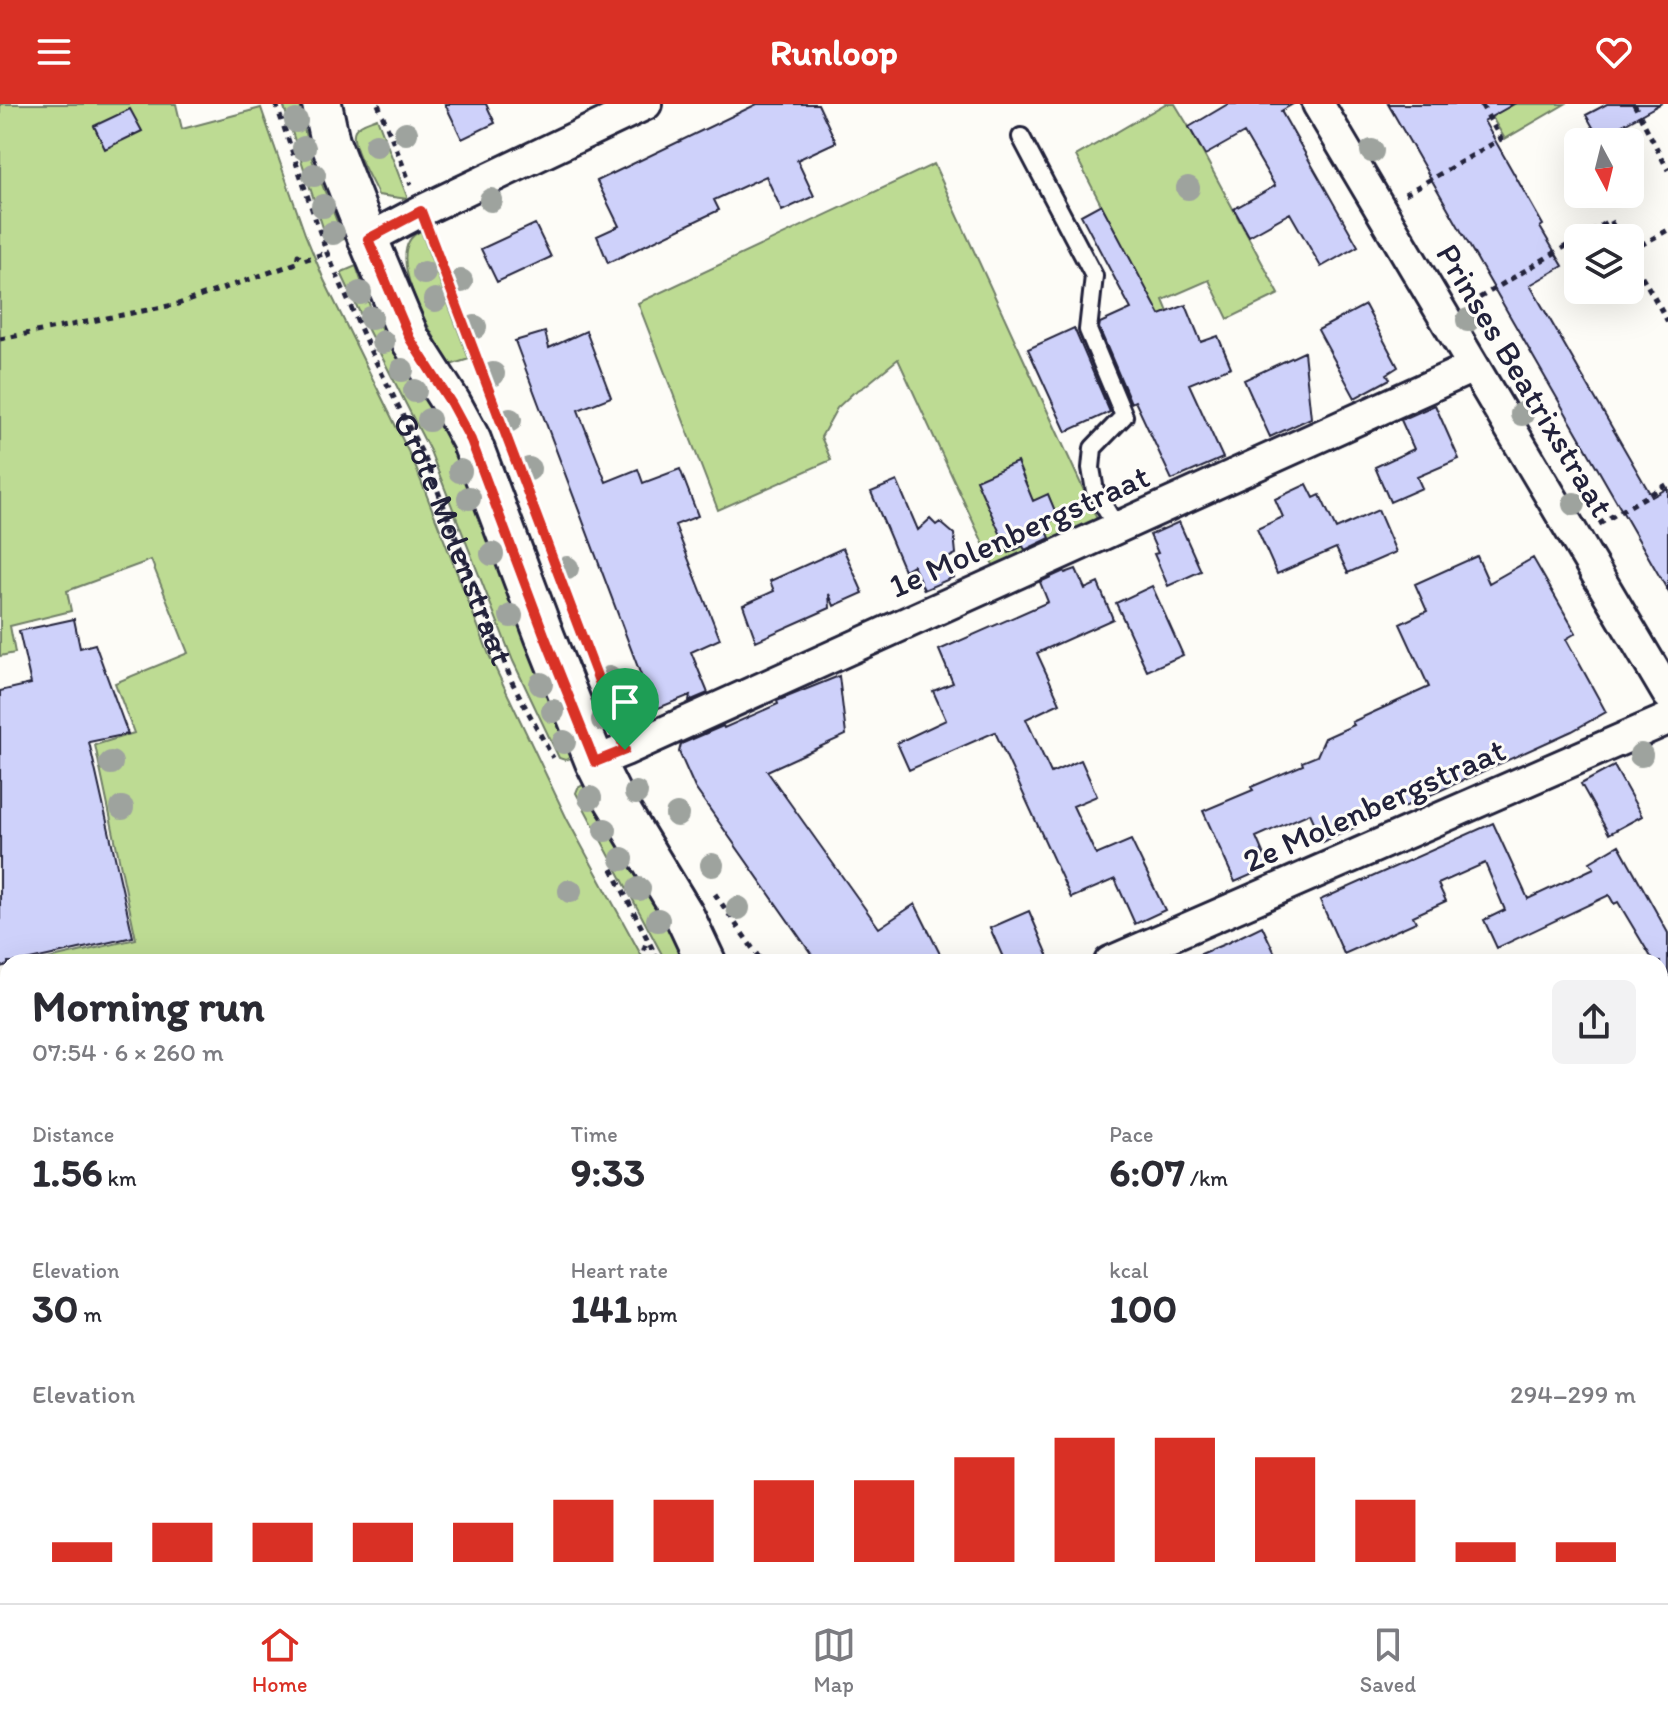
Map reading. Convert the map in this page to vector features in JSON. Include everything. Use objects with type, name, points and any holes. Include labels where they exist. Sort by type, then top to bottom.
[{"type":"street","name":"Grote Molenstraat","points":[[322,104],[330,142],[368,239],[410,339],[471,440],[595,762],[613,798],[684,915],[702,954]]},
{"type":"street","points":[[368,239],[646,104]]},
{"type":"street","name":"Prinses Beatrixstraat","points":[[1318,104],[1668,694]]},
{"type":"street","name":"1e Molenbergstraat","points":[[595,762],[1473,367]]},
{"type":"street","name":"2e Molenbergstraat","points":[[1128,954],[1668,719]]},
{"type":"lane","points":[[1021,137],[1094,276],[1088,330],[1124,416],[1093,448],[1091,468],[1095,491],[1117,528]]},
{"type":"path","name":"Grote Molenstraat","points":[[276,104],[327,253],[370,350],[427,463],[512,682],[555,763]]},
{"type":"path","points":[[378,104],[498,413]]},
{"type":"path","points":[[1380,209],[1501,139],[1481,104]]},
{"type":"path","points":[[1634,104],[1668,170]]},
{"type":"path","points":[[1644,245],[1668,230]]},
{"type":"path","points":[[1444,318],[1564,248]]},
{"type":"path","points":[[0,339],[178,304],[297,263],[298,255],[304,260],[327,253]]},
{"type":"path","points":[[1644,278],[1668,322]]},
{"type":"path","points":[[1575,538],[1668,484]]},
{"type":"path","points":[[611,867],[655,954]]},
{"type":"path","points":[[711,887],[757,954]]},
{"type":"path","points":[[642,954],[647,939]]},
{"type":"green space","points":[[0,104],[176,104],[182,129],[261,108],[324,280],[414,463],[490,657],[567,819],[641,954],[70,954],[136,939],[95,745],[134,733],[115,683],[188,653],[151,560],[67,591],[71,611],[10,626],[15,653],[0,656]]},
{"type":"green space","points":[[283,104],[300,104],[313,162],[344,239],[329,243],[327,240]]},
{"type":"green space","points":[[1165,104],[1175,104],[1189,127],[1279,294],[1228,319],[1209,280],[1163,300],[1168,312],[1159,317],[1076,156]]},
{"type":"green space","points":[[1484,104],[1565,104],[1505,139]]},
{"type":"green space","points":[[377,118],[408,199],[378,195],[358,153],[355,130]]},
{"type":"green space","points":[[934,164],[1097,519],[994,567],[898,359],[837,408],[821,437],[831,460],[718,510],[638,303]]},
{"type":"green space","points":[[421,231],[469,359],[450,365],[423,317],[408,275],[405,256],[409,241]]},
{"type":"green space","points":[[356,266],[371,309],[384,334],[456,449],[577,756],[565,760],[559,758],[513,661],[430,451],[342,275],[342,272]]},
{"type":"green space","points":[[588,782],[678,941],[682,954],[662,954],[576,793]]},
{"type":"building","points":[[445,104],[486,104],[495,123],[462,139]]},
{"type":"building","points":[[757,104],[818,104],[836,142],[797,160],[814,196],[782,211],[766,176],[714,200],[719,210],[608,263],[597,236],[619,226],[597,181]]},
{"type":"building","points":[[1228,104],[1293,104],[1281,111],[1358,246],[1321,267],[1290,213],[1249,236],[1234,209],[1275,186],[1244,133],[1205,155],[1189,127]]},
{"type":"building","points":[[1388,104],[1514,104],[1484,121],[1563,266],[1530,285],[1652,497],[1668,488],[1668,591]]},
{"type":"building","points":[[1607,104],[1660,104],[1617,128],[1593,128],[1586,115]]},
{"type":"building","points":[[130,109],[142,131],[105,149],[94,126]]},
{"type":"building","points":[[1101,204],[1160,315],[1186,305],[1201,342],[1218,336],[1231,367],[1189,384],[1223,458],[1172,480],[1135,401],[1131,403],[1099,328],[1100,323],[1131,309],[1081,215]]},
{"type":"building","points":[[535,224],[551,257],[497,282],[481,249]]},
{"type":"building","points":[[1365,305],[1398,367],[1387,374],[1390,379],[1355,398],[1318,330]]},
{"type":"building","points":[[1074,328],[1110,412],[1066,432],[1028,349]]},
{"type":"building","points":[[586,331],[611,397],[578,410],[606,482],[638,469],[643,483],[680,469],[698,516],[675,525],[720,639],[691,652],[708,693],[689,701],[690,695],[656,709],[515,341],[545,332],[549,348]]},
{"type":"building","points":[[1304,352],[1311,418],[1270,437],[1244,380]]},
{"type":"building","points":[[1435,405],[1459,459],[1417,477],[1422,488],[1390,502],[1375,467],[1414,449],[1401,420]]},
{"type":"building","points":[[1017,462],[1033,501],[1048,494],[1058,518],[1044,524],[1050,538],[1025,550],[1023,546],[1009,553],[976,480]]},
{"type":"building","points":[[897,481],[918,530],[930,519],[936,525],[940,522],[954,534],[956,554],[946,559],[954,577],[924,590],[913,565],[904,570],[871,492]]},
{"type":"building","points":[[1307,484],[1314,498],[1320,495],[1336,529],[1378,510],[1396,552],[1348,573],[1336,548],[1277,574],[1257,529],[1283,517],[1275,499]]},
{"type":"building","points":[[1179,522],[1201,571],[1168,586],[1154,554],[1158,553],[1150,535]]},
{"type":"building","points":[[843,548],[863,593],[834,606],[829,594],[830,608],[756,641],[743,605],[774,591],[770,581]]},
{"type":"building","points":[[1477,556],[1489,583],[1533,558],[1576,633],[1566,639],[1606,712],[1572,731],[1404,807],[1400,799],[1353,820],[1356,827],[1323,842],[1310,813],[1256,837],[1269,867],[1235,882],[1203,811],[1303,765],[1302,762],[1317,756],[1325,738],[1354,725],[1352,722],[1429,687],[1400,624],[1427,611],[1415,584]]},
{"type":"building","points":[[1076,569],[1085,589],[1098,583],[1113,619],[1037,653],[1060,703],[1026,719],[1051,773],[1081,760],[1097,796],[1073,806],[1096,855],[1131,840],[1165,910],[1135,924],[1115,879],[1071,898],[995,732],[909,770],[897,743],[946,720],[933,691],[953,683],[939,650],[1048,602],[1040,582]]},
{"type":"building","points":[[1152,586],[1183,655],[1147,671],[1116,603]]},
{"type":"building","points":[[74,619],[80,648],[95,644],[128,734],[89,742],[133,937],[57,954],[0,954],[0,691],[31,684],[19,631]]},
{"type":"building","points":[[839,676],[846,735],[767,771],[879,928],[915,904],[940,954],[811,954],[695,788],[679,752],[681,744],[778,704],[777,701]]},
{"type":"building","points":[[1614,766],[1642,816],[1609,834],[1581,784]]},
{"type":"building","points":[[1493,823],[1528,899],[1594,868],[1590,862],[1619,845],[1668,933],[1668,954],[1649,954],[1618,902],[1614,904],[1609,895],[1497,948],[1484,920],[1505,910],[1485,863],[1438,884],[1446,901],[1413,916],[1416,922],[1344,954],[1320,900]]},
{"type":"building","points":[[1029,911],[1048,954],[1001,954],[990,928]]},
{"type":"building","points":[[1262,926],[1275,954],[1201,954]]},
{"type":"route","points":[[421,211],[625,750],[595,762],[471,440],[410,339],[368,239],[421,211]]}]
